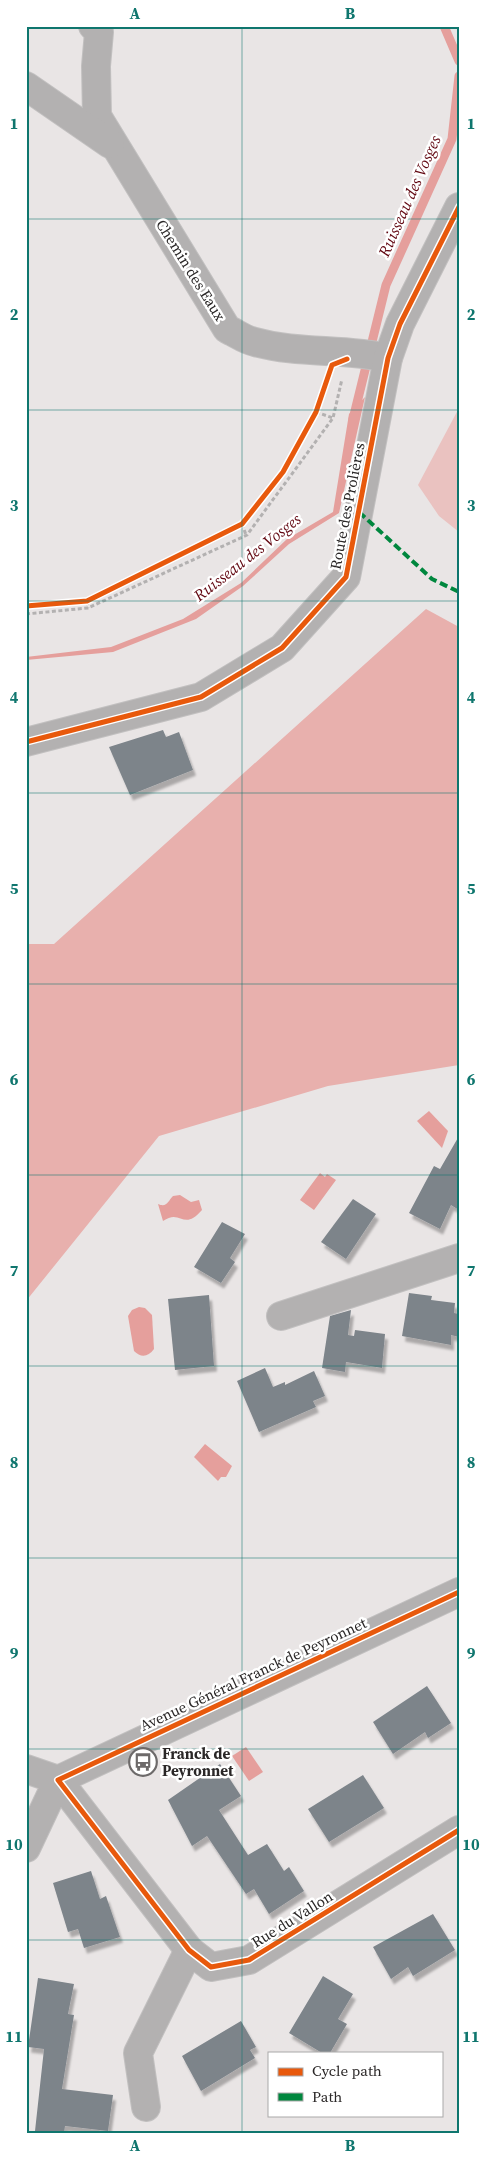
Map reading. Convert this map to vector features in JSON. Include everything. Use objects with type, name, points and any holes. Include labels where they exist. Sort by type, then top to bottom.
[{"type":"street","name":"Chemin des Eaux","points":[[93,26],[99,32],[96,66],[97,116],[227,329],[253,342],[388,358]]},
{"type":"street","name":"Chemin des Eaux","points":[[26,86],[115,148]]},
{"type":"street","name":"Route des Prolières","points":[[26,742],[200,698],[282,648],[346,577],[388,358],[400,324],[459,207]]},
{"type":"street","points":[[282,1316],[459,1258]]},
{"type":"street","name":"Avenue Général Franck de Peyronnet","points":[[58,1780],[459,1592]]},
{"type":"street","points":[[26,1769],[58,1780],[26,1848]]},
{"type":"street","name":"Rue du Vallon","points":[[58,1780],[189,1950],[212,1967],[249,1960],[459,1830]]},
{"type":"street","points":[[146,2107],[138,2053],[189,1950]]},
{"type":"path","points":[[26,614],[88,608],[247,535],[333,418],[349,352]]},
{"type":"path","points":[[311,421],[318,404]]},
{"type":"path","points":[[316,412],[333,418]]},
{"type":"path","points":[[233,528],[242,524],[248,516]]},
{"type":"path","points":[[242,524],[247,535]]},
{"type":"path","points":[[78,602],[87,601],[95,597]]},
{"type":"path","points":[[87,601],[88,608]]},
{"type":"shaded area","points":[[365,397],[339,513],[289,544],[243,586],[196,619],[113,652],[26,660],[26,657],[111,647],[183,619],[241,583],[287,539],[333,512],[349,414]]},
{"type":"shaded area","points":[[459,408],[459,532],[439,516],[418,485]]},
{"type":"shaded area","points":[[426,609],[459,627],[459,1065],[328,1086],[159,1136],[26,1301],[26,944],[54,944]]},
{"type":"shaded area","points":[[429,1111],[448,1131],[442,1148],[417,1121]]},
{"type":"shaded area","points":[[320,1173],[325,1177],[327,1174],[336,1180],[314,1210],[300,1200]]},
{"type":"shaded area","points":[[180,1195],[191,1202],[199,1200],[202,1210],[190,1219],[174,1217],[163,1221],[158,1204],[165,1205],[173,1196]]},
{"type":"shaded area","points":[[139,1307],[145,1308],[152,1315],[154,1349],[144,1356],[134,1351],[128,1316],[132,1310]]},
{"type":"shaded area","points":[[205,1444],[232,1466],[226,1477],[221,1477],[218,1481],[194,1457]]},
{"type":"shaded area","points":[[246,1747],[263,1772],[249,1781],[232,1756]]},
{"type":"building","points":[[163,730],[166,737],[179,732],[193,770],[130,795],[109,747]]},
{"type":"building","points":[[459,1136],[459,1210],[451,1205],[440,1229],[409,1213],[434,1166],[440,1169]]},
{"type":"building","points":[[353,1199],[376,1214],[346,1259],[321,1242]]},
{"type":"building","points":[[222,1222],[245,1234],[230,1258],[235,1262],[221,1283],[194,1267]]},
{"type":"building","points":[[409,1293],[432,1296],[431,1300],[455,1303],[454,1313],[459,1314],[459,1337],[451,1335],[451,1345],[402,1336]]},
{"type":"building","points":[[209,1295],[214,1366],[175,1370],[168,1299]]},
{"type":"building","points":[[351,1310],[348,1335],[354,1336],[355,1330],[385,1334],[382,1368],[346,1362],[345,1372],[322,1368],[330,1316]]},
{"type":"building","points":[[265,1368],[273,1387],[285,1382],[285,1385],[314,1371],[325,1396],[313,1401],[316,1407],[259,1432],[237,1381]]},
{"type":"building","points":[[427,1686],[451,1723],[428,1738],[425,1732],[393,1754],[373,1722]]},
{"type":"building","points":[[220,1764],[241,1796],[219,1810],[248,1855],[267,1844],[284,1871],[289,1867],[304,1891],[269,1914],[254,1889],[246,1894],[207,1836],[192,1846],[168,1800]]},
{"type":"building","points":[[363,1775],[384,1808],[329,1842],[308,1809]]},
{"type":"building","points":[[91,1871],[100,1899],[106,1896],[120,1937],[84,1948],[78,1929],[68,1932],[53,1883]]},
{"type":"building","points":[[433,1914],[455,1950],[413,1976],[408,1967],[391,1979],[373,1947]]},
{"type":"building","points":[[323,1976],[353,1994],[338,2019],[347,2024],[331,2052],[320,2052],[289,2033]]},
{"type":"building","points":[[38,1978],[74,1984],[68,2014],[74,2015],[62,2089],[113,2095],[108,2131],[65,2126],[64,2133],[35,2131],[44,2049],[28,2047]]},
{"type":"building","points":[[241,2021],[256,2047],[250,2050],[255,2058],[201,2091],[182,2056]]},
{"type":"waterway","name":"Ruisseau des Vosges","points":[[444,26],[459,61]]},
{"type":"waterway","name":"Ruisseau des Vosges","points":[[353,419],[386,285],[452,139],[459,76]]},
{"type":"marked path","points":[[359,512],[432,579],[459,592]]},
{"type":"cycle path","points":[[26,742],[201,697],[282,648],[346,577],[388,358],[400,324],[459,207]]},
{"type":"cycle path","points":[[26,606],[87,601],[242,524],[283,472],[316,412],[332,365],[347,359]]},
{"type":"cycle path","points":[[459,1592],[58,1780],[189,1950],[211,1967],[249,1960],[459,1830]]},
{"type":"place","name":"Franck de Peyronnet","points":[[143,1762]]}]
